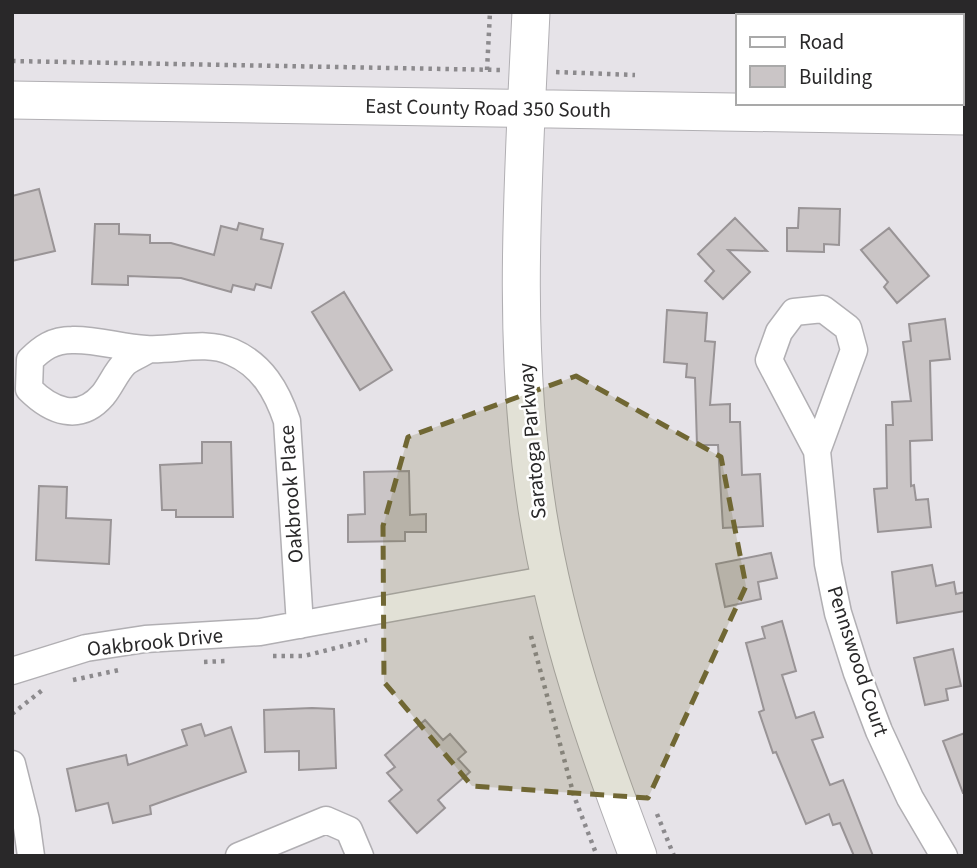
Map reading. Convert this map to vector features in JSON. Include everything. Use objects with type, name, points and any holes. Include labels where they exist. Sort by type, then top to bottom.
[{"type":"street","name":"Saratoga Parkway","points":[[531,12],[526,109],[522,321],[529,448],[550,579],[589,727],[638,856]]},
{"type":"street","name":"East County Road 350 South","points":[[12,100],[965,116]]},
{"type":"street","name":"Pennswood Court","points":[[817,452],[854,351],[848,328],[823,309],[794,312],[779,332],[769,360],[817,452],[823,523],[838,613],[878,731],[909,798],[944,856]]},
{"type":"street","name":"Oakbrook Place","points":[[148,349],[215,347],[231,352],[265,376],[279,397],[289,437],[300,625]]},
{"type":"street","name":"Oakbrook Drive","points":[[12,671],[86,649],[145,639],[260,632],[550,579]]},
{"type":"street","points":[[12,764],[26,820],[31,856]]},
{"type":"street","points":[[239,856],[326,820],[349,830],[360,856]]},
{"type":"path","points":[[487,70],[490,12]]},
{"type":"path","points":[[12,61],[635,75]]},
{"type":"path","points":[[262,656],[304,656],[375,638]]},
{"type":"path","points":[[203,662],[239,659]]},
{"type":"path","points":[[64,681],[129,668]]},
{"type":"path","points":[[12,714],[51,683]]},
{"type":"path","points":[[656,812],[674,856]]},
{"type":"highlighted area","points":[[576,376],[721,457],[746,586],[648,798],[472,786],[384,682],[383,526],[408,437]]},
{"type":"building","points":[[39,189],[55,251],[12,261],[12,196]]},
{"type":"building","points":[[799,208],[840,209],[839,245],[824,244],[824,252],[787,251],[787,228],[798,228]]},
{"type":"building","points":[[735,218],[767,251],[728,250],[750,272],[723,299],[705,281],[714,271],[698,254]]},
{"type":"building","points":[[239,223],[263,229],[261,239],[283,244],[271,288],[256,284],[254,290],[233,285],[231,292],[181,278],[128,276],[128,285],[92,284],[95,224],[119,224],[119,234],[150,235],[150,243],[171,243],[214,255],[221,226],[237,230]]},
{"type":"building","points":[[889,228],[929,276],[897,303],[884,287],[888,282],[861,250]]},
{"type":"building","points":[[344,292],[392,370],[360,390],[312,312]]},
{"type":"building","points":[[667,310],[707,313],[705,341],[715,342],[710,405],[730,404],[730,422],[740,422],[742,475],[760,474],[763,526],[723,528],[718,445],[697,445],[695,378],[686,377],[687,364],[664,362]]},
{"type":"building","points":[[945,319],[950,359],[930,361],[932,440],[910,441],[911,486],[914,485],[916,500],[928,499],[931,527],[878,532],[874,489],[887,488],[886,425],[893,425],[892,402],[911,401],[903,342],[911,341],[909,324]]},
{"type":"building","points":[[202,442],[231,442],[233,517],[176,517],[176,510],[162,510],[160,465],[202,463]]},
{"type":"building","points":[[409,471],[410,515],[426,514],[426,532],[405,532],[405,541],[348,542],[348,515],[365,514],[364,472]]},
{"type":"building","points":[[39,486],[67,487],[66,518],[111,520],[109,564],[36,560]]},
{"type":"building","points":[[771,553],[777,578],[758,582],[761,599],[725,607],[716,564]]},
{"type":"building","points":[[932,565],[936,586],[954,582],[956,594],[965,592],[965,611],[897,623],[892,572]]},
{"type":"building","points":[[782,621],[796,671],[782,675],[796,718],[814,712],[823,737],[812,740],[830,785],[843,780],[873,856],[854,856],[840,823],[833,825],[829,814],[806,824],[776,752],[773,753],[759,712],[764,710],[746,643],[765,638],[762,627]]},
{"type":"building","points":[[953,649],[961,686],[946,689],[948,700],[925,705],[914,658]]},
{"type":"building","points":[[334,709],[336,768],[299,770],[299,751],[265,752],[264,710]]},
{"type":"building","points":[[425,720],[443,740],[450,734],[466,752],[458,759],[470,772],[438,800],[445,808],[417,833],[389,801],[402,790],[387,773],[395,767],[385,755]]},
{"type":"building","points":[[201,724],[205,736],[231,727],[246,772],[150,806],[151,814],[113,823],[108,803],[76,811],[67,769],[126,755],[128,765],[187,745],[182,730]]},
{"type":"building","points":[[965,733],[965,793],[963,793],[943,741]]}]
